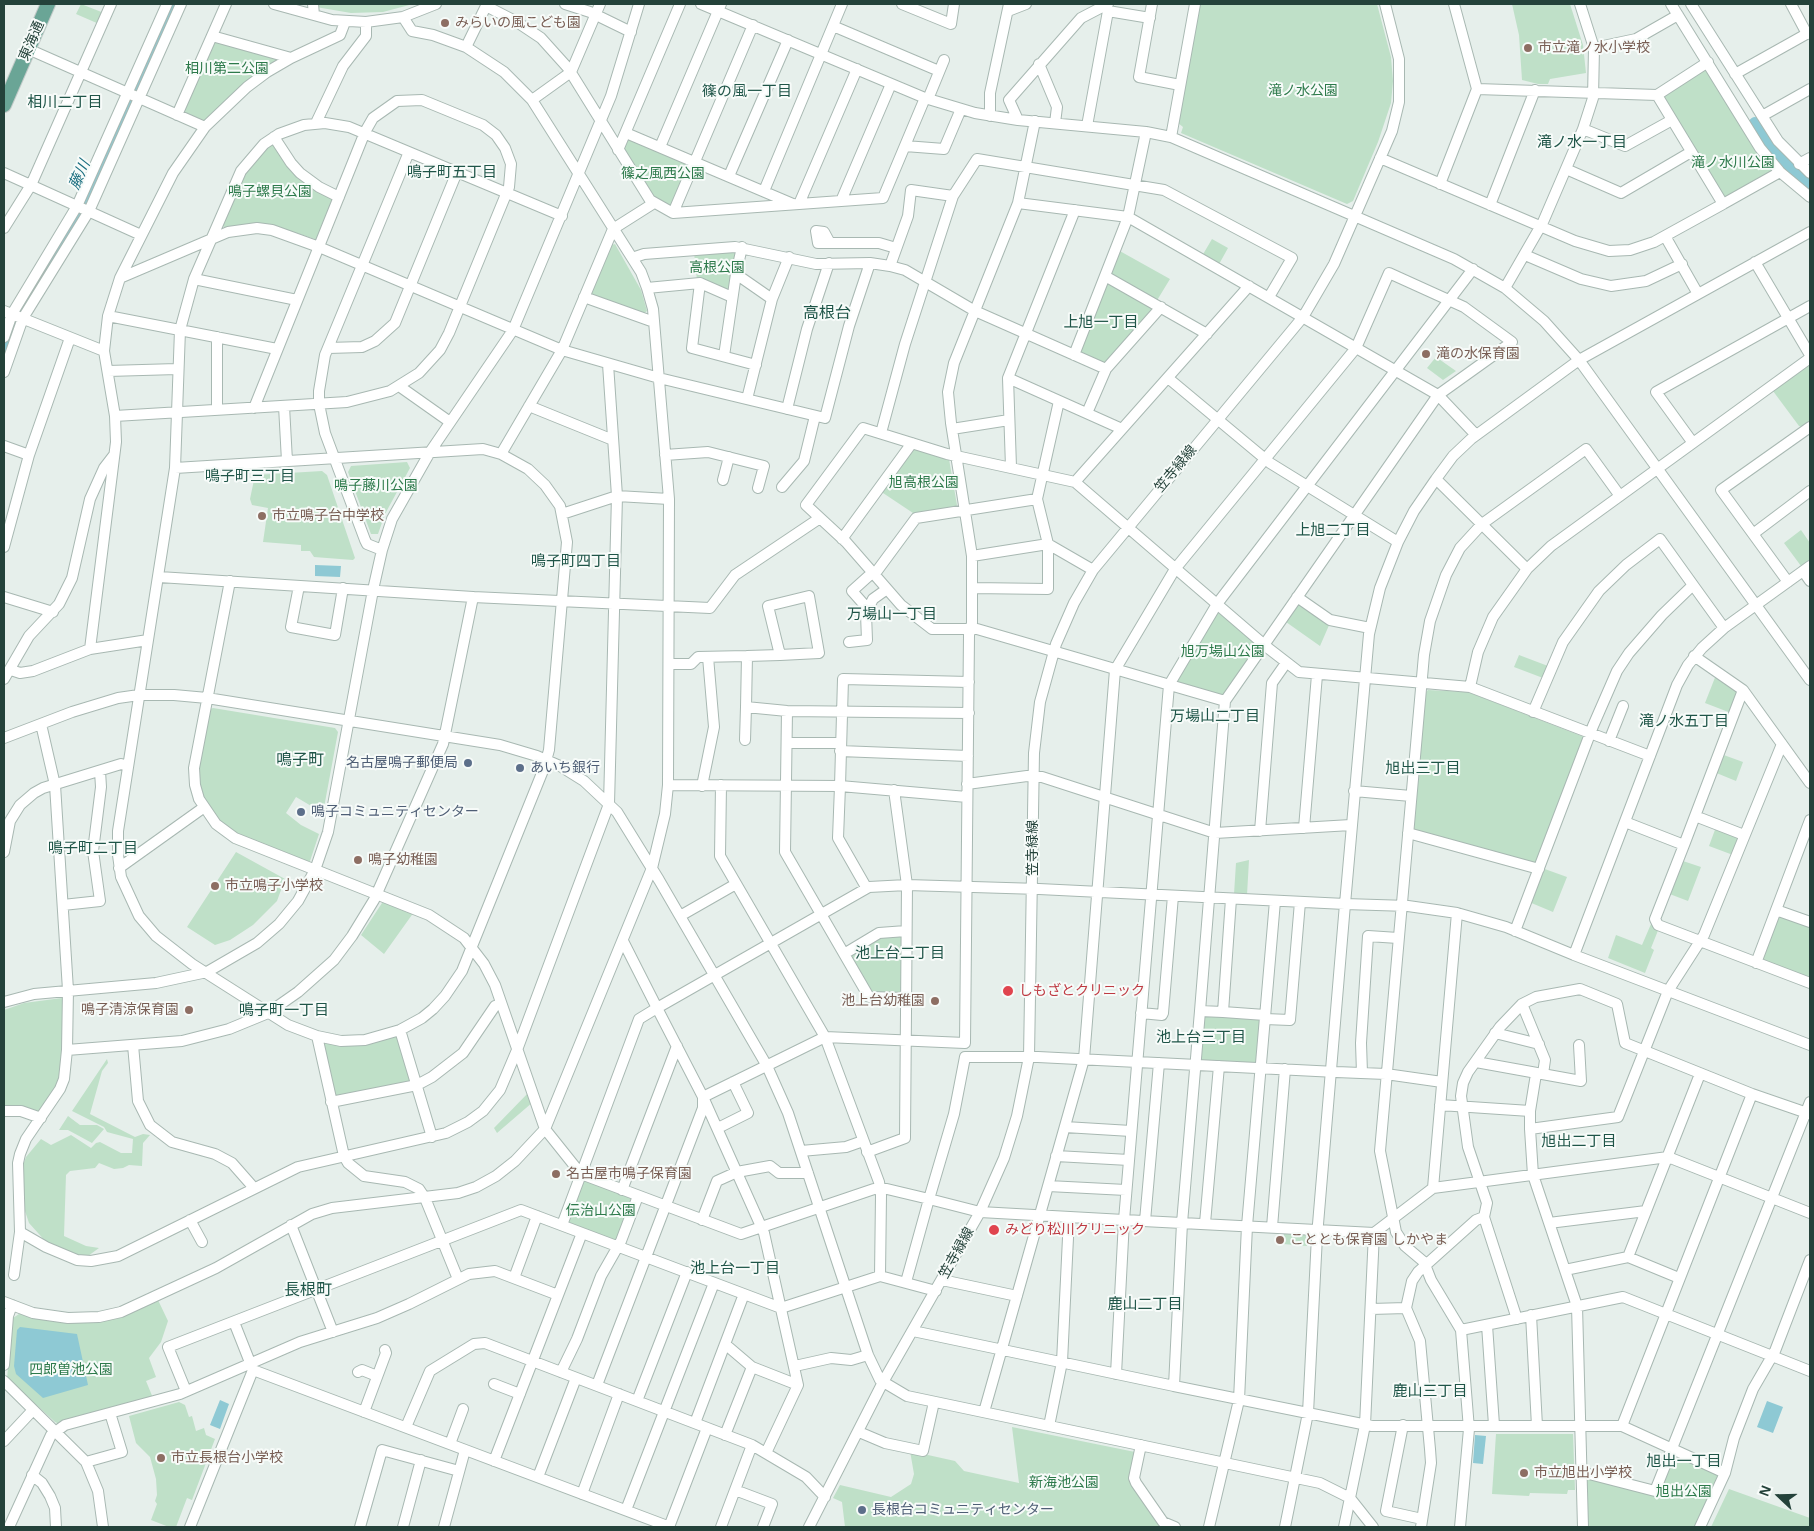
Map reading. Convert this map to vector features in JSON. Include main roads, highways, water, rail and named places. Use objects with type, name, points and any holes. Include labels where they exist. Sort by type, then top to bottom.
[{"type":"main road","name":"東海通","points":[[4,85],[40,4]]},
{"type":"main road","name":"東海通","points":[[4,105],[48,4]]},
{"type":"water","points":[[315,565],[341,566],[340,577],[315,576]]},
{"type":"water","points":[[20,1327],[77,1334],[88,1385],[43,1398],[16,1374],[14,1366],[17,1330]]},
{"type":"water","points":[[220,1400],[229,1404],[220,1429],[210,1425]]},
{"type":"water","points":[[1767,1401],[1783,1407],[1773,1433],[1757,1427]]},
{"type":"water","points":[[1475,1435],[1486,1436],[1483,1464],[1473,1463]]},
{"type":"waterway","name":"藤川","points":[[23,305],[80,213],[174,4]]},
{"type":"waterway","points":[[1755,123],[1775,154],[1810,185]]},
{"type":"waterway","name":"藤川","points":[[4,352],[13,325]]},
{"type":"place","name":"みらいの風こども園","points":[[445,23]]},
{"type":"place","name":"市立滝ノ水小学校","points":[[1528,48]]},
{"type":"place","name":"滝の水保育園","points":[[1426,354]]},
{"type":"place","name":"市立鳴子台中学校","points":[[262,516]]},
{"type":"place","name":"名古屋鳴子郵便局","points":[[468,763]]},
{"type":"place","name":"あいち銀行","points":[[520,768]]},
{"type":"place","name":"鳴子コミュニティセンター","points":[[301,812]]},
{"type":"place","name":"鳴子幼稚園","points":[[358,860]]},
{"type":"place","name":"市立鳴子小学校","points":[[215,886]]},
{"type":"place","name":"しもざとクリニック","points":[[1008,991]]},
{"type":"place","name":"池上台幼稚園","points":[[935,1001]]},
{"type":"place","name":"鳴子清涼保育園","points":[[189,1010]]},
{"type":"place","name":"名古屋市鳴子保育園","points":[[556,1174]]},
{"type":"place","name":"みどり松川クリニック","points":[[994,1230]]},
{"type":"place","name":"こととも保育園 しかやま","points":[[1280,1240]]},
{"type":"place","name":"市立長根台小学校","points":[[161,1458]]},
{"type":"place","name":"市立旭出小学校","points":[[1524,1473]]},
{"type":"place","name":"長根台コミュニティセンター","points":[[862,1510]]},
{"type":"district","name":"篠の風一丁目","points":[[747,92]]},
{"type":"district","name":"相川二丁目","points":[[65,103]]},
{"type":"district","name":"滝ノ水一丁目","points":[[1582,143]]},
{"type":"district","name":"鳴子町五丁目","points":[[452,173]]},
{"type":"district","name":"高根台","points":[[827,314]]},
{"type":"district","name":"上旭一丁目","points":[[1101,323]]},
{"type":"district","name":"鳴子町三丁目","points":[[250,477]]},
{"type":"district","name":"上旭二丁目","points":[[1333,531]]},
{"type":"district","name":"鳴子町四丁目","points":[[576,562]]},
{"type":"district","name":"万場山一丁目","points":[[892,615]]},
{"type":"district","name":"万場山二丁目","points":[[1215,717]]},
{"type":"district","name":"滝ノ水五丁目","points":[[1684,722]]},
{"type":"district","name":"鳴子町","points":[[300,761]]},
{"type":"district","name":"旭出三丁目","points":[[1423,769]]},
{"type":"district","name":"鳴子町二丁目","points":[[93,849]]},
{"type":"district","name":"池上台二丁目","points":[[900,954]]},
{"type":"district","name":"鳴子町一丁目","points":[[284,1011]]},
{"type":"district","name":"池上台三丁目","points":[[1201,1038]]},
{"type":"district","name":"旭出二丁目","points":[[1579,1142]]},
{"type":"district","name":"池上台一丁目","points":[[735,1269]]},
{"type":"district","name":"長根町","points":[[308,1291]]},
{"type":"district","name":"鹿山二丁目","points":[[1145,1305]]},
{"type":"district","name":"鹿山三丁目","points":[[1430,1392]]},
{"type":"district","name":"旭出一丁目","points":[[1684,1462]]},
{"type":"park label","name":"相川第二公園","points":[[227,69]]},
{"type":"park label","name":"滝ノ水公園","points":[[1303,91]]},
{"type":"park label","name":"滝ノ水川公園","points":[[1733,163]]},
{"type":"park label","name":"篠之風西公園","points":[[663,174]]},
{"type":"park label","name":"鳴子螺貝公園","points":[[270,192]]},
{"type":"park label","name":"高根公園","points":[[717,268]]},
{"type":"park label","name":"旭高根公園","points":[[924,483]]},
{"type":"park label","name":"鳴子藤川公園","points":[[376,486]]},
{"type":"park label","name":"旭万場山公園","points":[[1223,652]]},
{"type":"park label","name":"伝治山公園","points":[[601,1211]]},
{"type":"park label","name":"四郎曽池公園","points":[[71,1370]]},
{"type":"park label","name":"新海池公園","points":[[1064,1483]]},
{"type":"park label","name":"旭出公園","points":[[1684,1492]]}]
